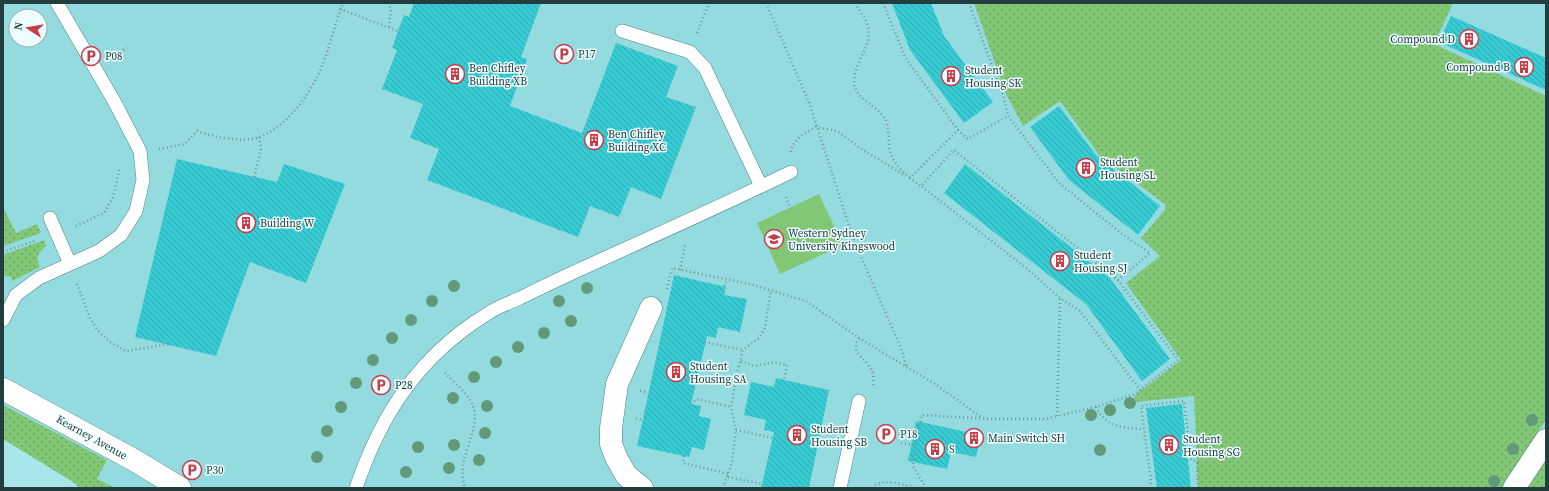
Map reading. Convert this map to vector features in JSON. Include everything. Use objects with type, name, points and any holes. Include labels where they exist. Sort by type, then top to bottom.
[{"type":"street","points":[[642,488],[626,475],[610,444],[617,384],[651,308]]},
{"type":"street","name":"Kearney Avenue","points":[[3,389],[134,460],[180,488]]},
{"type":"street","points":[[1514,488],[1546,440]]},
{"type":"lane","points":[[3,320],[6,306],[16,295],[39,278],[99,251],[121,235],[136,211],[143,180],[140,151],[114,101],[58,3]]},
{"type":"lane","points":[[622,31],[690,52],[705,68],[760,186]]},
{"type":"lane","points":[[356,488],[366,459],[381,426],[400,395],[431,360],[458,333],[488,313],[791,172]]},
{"type":"lane","points":[[50,218],[70,264]]},
{"type":"lane","points":[[840,488],[860,401]]},
{"type":"path","points":[[154,150],[185,144],[196,131],[226,139],[259,137],[279,125],[304,100],[319,72],[343,3]]},
{"type":"path","points":[[388,3],[391,9],[389,27]]},
{"type":"path","points":[[690,52],[709,3]]},
{"type":"path","points":[[766,3],[809,102],[849,227],[902,350],[906,366]]},
{"type":"path","points":[[855,3],[867,24],[869,33],[868,42],[854,71],[854,84],[858,93],[865,102],[884,116],[888,127],[888,142],[892,157],[910,178]]},
{"type":"path","points":[[884,3],[906,58],[958,130],[968,139],[1008,116]]},
{"type":"path","points":[[969,3],[1004,98],[1008,116],[1059,183],[1122,234],[1150,253],[1118,280]]},
{"type":"path","points":[[340,9],[398,31]]},
{"type":"path","points":[[791,172],[788,164],[792,147],[801,135],[816,127],[837,131],[863,150],[921,186],[1025,267],[1060,298],[1080,311],[1140,390]]},
{"type":"path","points":[[910,178],[958,130]]},
{"type":"path","points":[[254,177],[261,149],[259,137]]},
{"type":"path","points":[[921,186],[954,150],[1118,280],[1178,360],[1135,394],[1124,399],[1045,419],[922,415],[915,445],[913,466],[926,488]]},
{"type":"path","points":[[3,252],[104,213],[113,197],[122,162]]},
{"type":"path","points":[[70,264],[90,318],[98,331],[110,342],[126,351],[148,349],[169,344]]},
{"type":"path","points":[[651,308],[665,297],[672,268],[771,290],[806,301],[859,338],[906,366],[982,418]]},
{"type":"path","points":[[724,286],[727,280]]},
{"type":"path","points":[[723,488],[729,474],[736,430],[731,407],[743,350],[759,338],[765,328],[771,290]]},
{"type":"path","points":[[1057,416],[1060,298]]},
{"type":"path","points":[[859,338],[856,343],[857,353],[867,363],[873,377],[870,404],[860,401]]},
{"type":"path","points":[[705,342],[743,350]]},
{"type":"path","points":[[431,360],[470,400],[474,408],[472,434],[464,459],[462,472],[464,488]]},
{"type":"path","points":[[741,361],[755,366],[774,362],[787,365],[784,380]]},
{"type":"path","points":[[691,404],[697,398],[731,407]]},
{"type":"path","points":[[1150,488],[1151,481],[1141,406],[1184,401],[1191,459],[1196,462],[1198,488]]},
{"type":"path","points":[[1096,407],[1102,417],[1115,425],[1144,429]]},
{"type":"path","points":[[736,430],[773,438]]},
{"type":"path","points":[[901,443],[915,445]]},
{"type":"path","points":[[684,456],[683,463],[729,474]]},
{"type":"path","points":[[728,477],[762,484]]},
{"type":"path","points":[[872,488],[881,482],[889,482],[918,488]]},
{"type":"shaded area","name":"Western Sydney University Kingswood","points":[[3,3],[1546,3],[1546,488],[80,488],[73,482],[3,439]]},
{"type":"green space","points":[[974,3],[1453,3],[1434,44],[1546,96],[1546,420],[1501,488],[1198,488],[1194,396],[1136,402],[1134,396],[1181,360],[1126,283],[1160,256],[1141,238],[1164,211],[1166,205],[1100,156],[1060,101],[1023,126],[1005,92]]},
{"type":"green space","points":[[819,194],[843,245],[780,274],[757,223]]},
{"type":"green space","points":[[3,207],[16,233],[37,224],[41,233],[3,246]]},
{"type":"green space","points":[[44,240],[46,246],[38,255],[38,264],[40,267],[12,281],[11,277],[3,276],[3,255]]},
{"type":"green space","points":[[3,405],[107,460],[97,479],[115,488],[80,488],[73,482],[3,439]]},
{"type":"green space","points":[[1546,459],[1546,488],[1527,488]]},
{"type":"building","name":"Ben Chifley Building XC","points":[[414,3],[541,3],[521,57],[527,59],[510,106],[582,133],[616,43],[678,66],[666,97],[696,107],[661,199],[631,187],[619,217],[590,206],[578,237],[427,180],[439,149],[410,138],[423,104],[382,89],[397,50],[392,48],[398,31],[404,15],[409,17]]},
{"type":"building","name":"Student Housing SK","points":[[892,3],[931,3],[944,36],[993,102],[964,123],[910,50]]},
{"type":"building","points":[[1451,16],[1546,58],[1546,90],[1439,42]]},
{"type":"building","name":"Student Housing SL","points":[[1059,106],[1096,155],[1160,206],[1138,235],[1069,180],[1030,127]]},
{"type":"building","name":"Building W","points":[[177,159],[277,182],[284,164],[345,184],[306,283],[250,262],[216,356],[135,337]]},
{"type":"building","name":"Student Housing SJ","points":[[965,164],[1110,278],[1170,359],[1142,381],[1086,304],[944,193]]},
{"type":"building","name":"Student Housing SA","points":[[674,275],[726,287],[724,295],[747,299],[740,332],[718,327],[716,338],[707,336],[691,404],[701,406],[699,416],[711,419],[704,450],[692,447],[689,457],[637,446]]},
{"type":"building","name":"Student Housing SB","points":[[776,378],[829,390],[809,488],[761,488],[774,432],[764,430],[766,420],[744,415],[751,382],[774,387]]},
{"type":"building","name":"Student Housing SG","points":[[1182,404],[1191,488],[1157,488],[1146,408]]},
{"type":"building","points":[[916,421],[981,435],[976,457],[951,452],[947,469],[908,461]]},
{"type":"place","name":"Compound D","points":[[1469,39]]},
{"type":"place","name":"P17","points":[[564,54]]},
{"type":"place","name":"P08","points":[[91,56]]},
{"type":"place","name":"Compound B","points":[[1524,67]]},
{"type":"place","name":"Ben Chifley Building XB","points":[[455,74]]},
{"type":"place","name":"Student Housing SK","points":[[951,76]]},
{"type":"place","name":"Ben Chifley Building XC","points":[[594,140]]},
{"type":"place","name":"Student Housing SL","points":[[1086,168]]},
{"type":"place","name":"Building W","points":[[246,223]]},
{"type":"place","name":"Western Sydney University Kingswood","points":[[774,239]]},
{"type":"place","name":"Student Housing SJ","points":[[1060,261]]},
{"type":"place","name":"Student Housing SA","points":[[676,372]]},
{"type":"place","name":"P28","points":[[381,385]]},
{"type":"place","name":"P18","points":[[886,434]]},
{"type":"place","name":"Student Housing SB","points":[[797,435]]},
{"type":"place","name":"Main Switch SH","points":[[974,438]]},
{"type":"place","name":"Student Housing SG","points":[[1169,445]]},
{"type":"place","name":"S","points":[[935,449]]},
{"type":"place","name":"P30","points":[[192,470]]}]
